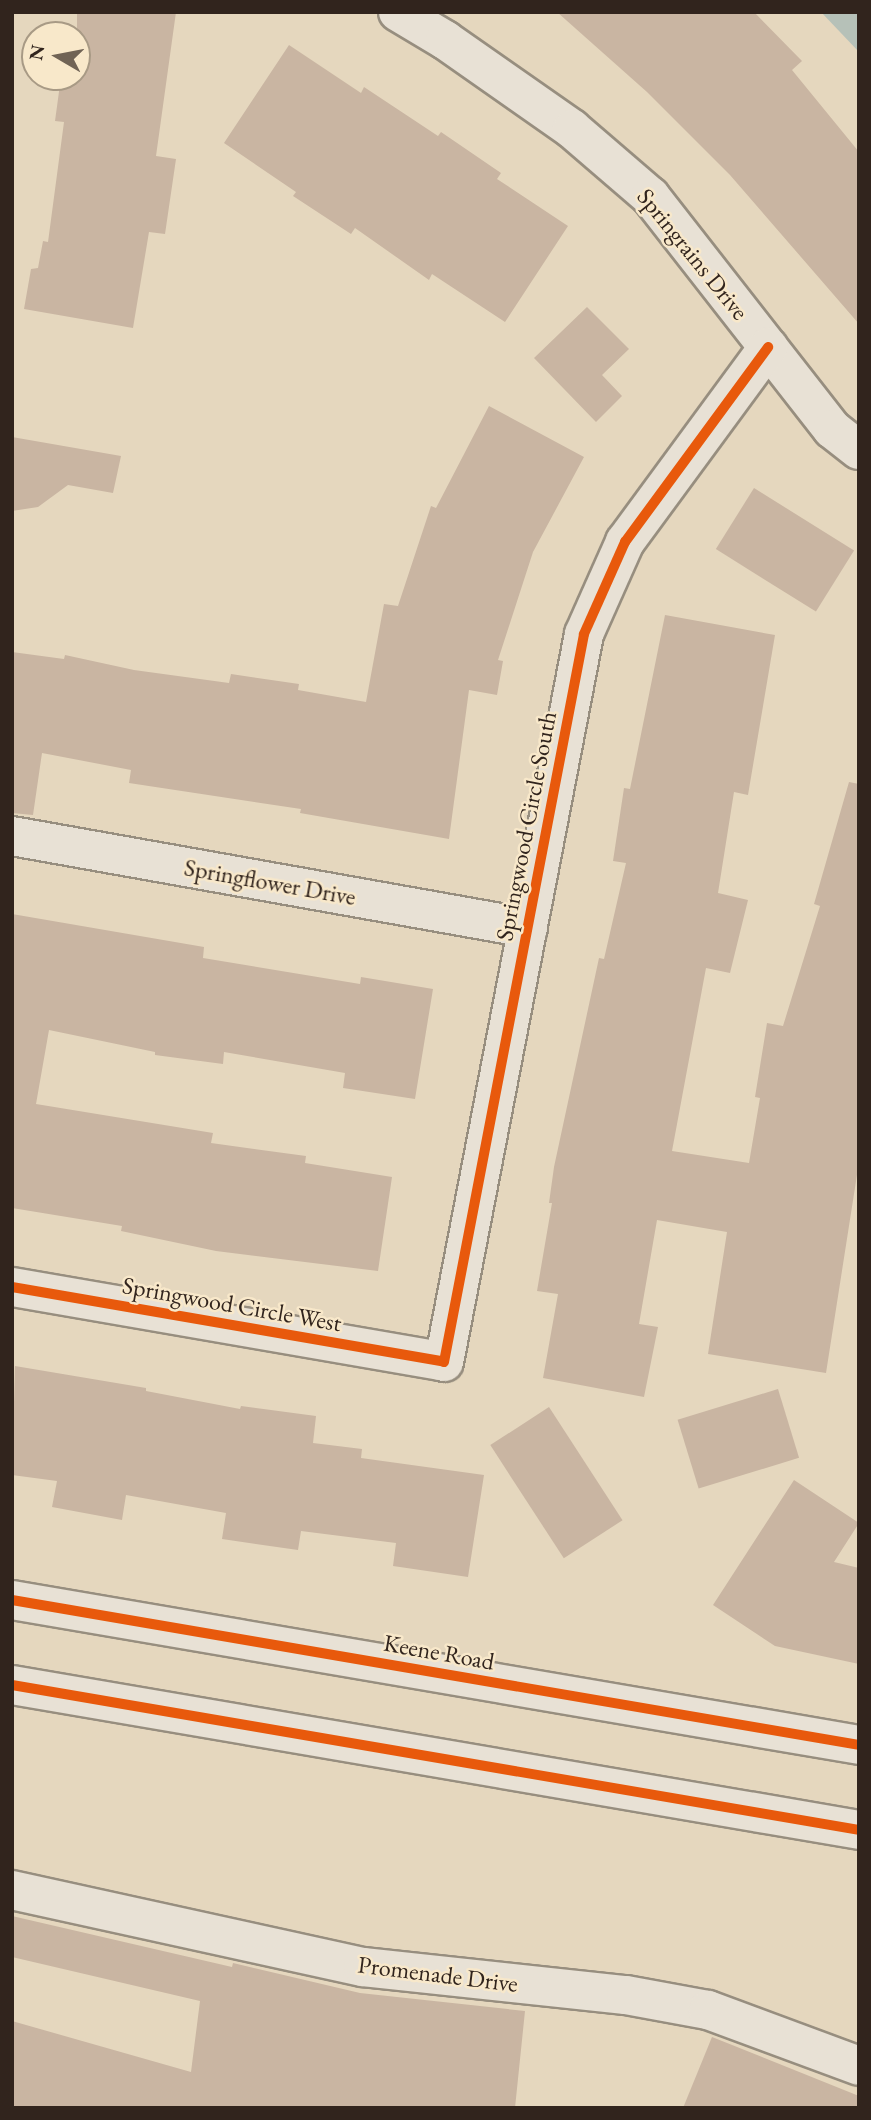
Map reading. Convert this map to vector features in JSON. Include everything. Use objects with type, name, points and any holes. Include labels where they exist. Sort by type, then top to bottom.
[{"type":"street","name":"Springrains Drive","points":[[398,12],[445,40],[572,129],[650,196],[832,429],[859,450]]},
{"type":"street","name":"Springwood Circle South","points":[[443,1362],[584,634],[625,542],[768,347]]},
{"type":"street","name":"Springflower Drive","points":[[12,836],[528,928]]},
{"type":"street","name":"Springwood Circle West","points":[[12,1287],[443,1362]]},
{"type":"street","name":"Keene Road","points":[[12,1600],[859,1745]]},
{"type":"street","points":[[12,1685],[859,1830]]},
{"type":"street","name":"Promenade Drive","points":[[12,1890],[363,1966],[626,1995],[708,2010],[859,2066]]},
{"type":"shaded area","points":[[821,12],[859,12],[859,52]]},
{"type":"building","points":[[77,12],[176,12],[156,156],[176,159],[165,234],[149,232],[133,328],[24,309],[31,269],[38,268],[43,241],[48,242],[64,122],[55,121],[59,91],[91,91],[91,21],[77,21]]},
{"type":"building","points":[[557,12],[754,12],[802,61],[792,70],[859,152],[859,324],[730,175],[647,92]]},
{"type":"building","points":[[289,45],[361,93],[364,87],[438,136],[441,132],[501,173],[497,179],[568,226],[505,322],[432,274],[429,280],[355,228],[351,234],[293,196],[296,192],[224,143]]},
{"type":"building","points":[[587,307],[629,349],[602,375],[622,396],[596,422],[534,358]]},
{"type":"building","points":[[489,406],[584,457],[533,552],[498,660],[503,661],[497,695],[469,690],[449,839],[300,813],[301,809],[129,783],[131,770],[42,753],[33,815],[12,813],[12,652],[64,659],[65,655],[134,670],[229,683],[231,674],[299,684],[298,690],[366,702],[384,604],[398,606],[431,506],[436,508]]},
{"type":"building","points":[[12,437],[121,456],[113,493],[68,485],[38,507],[12,511]]},
{"type":"building","points":[[754,488],[854,551],[816,612],[716,549]]},
{"type":"building","points":[[665,615],[775,635],[748,795],[734,792],[718,893],[748,900],[730,973],[706,968],[672,1151],[749,1163],[760,1098],[755,1097],[767,1023],[783,1026],[820,906],[814,904],[849,782],[859,784],[859,1162],[826,1373],[708,1354],[727,1232],[657,1220],[639,1324],[658,1327],[644,1397],[543,1378],[558,1294],[537,1291],[552,1203],[549,1203],[554,1167],[599,958],[604,959],[626,863],[613,861],[624,788],[630,789]]},
{"type":"building","points":[[12,914],[204,947],[203,958],[360,984],[361,977],[433,989],[415,1099],[343,1088],[345,1073],[224,1052],[223,1064],[155,1055],[155,1052],[49,1030],[36,1104],[213,1133],[211,1143],[306,1156],[305,1163],[392,1177],[378,1271],[216,1251],[121,1231],[122,1226],[12,1208]]},
{"type":"building","points":[[15,1366],[146,1388],[146,1391],[240,1409],[241,1406],[316,1416],[313,1443],[362,1449],[361,1458],[484,1475],[468,1577],[393,1566],[396,1543],[301,1531],[298,1550],[222,1539],[226,1513],[126,1495],[122,1520],[52,1507],[57,1481],[12,1475]]},
{"type":"building","points":[[778,1389],[799,1458],[699,1489],[678,1420]]},
{"type":"building","points":[[549,1407],[623,1520],[564,1558],[490,1445]]},
{"type":"building","points":[[794,1480],[859,1523],[834,1562],[859,1568],[859,1664],[775,1646],[713,1605]]},
{"type":"building","points":[[12,1916],[232,1967],[233,1963],[360,1993],[525,2011],[515,2108],[12,2108],[12,2021],[191,2072],[200,2001],[12,1957]]},
{"type":"building","points":[[712,2037],[859,2096],[859,2108],[683,2108]]},
{"type":"cycle path","points":[[12,1287],[444,1362],[584,634],[625,542],[768,347]]},
{"type":"cycle path","points":[[12,1600],[859,1745]]},
{"type":"cycle path","points":[[12,1685],[859,1830]]}]
